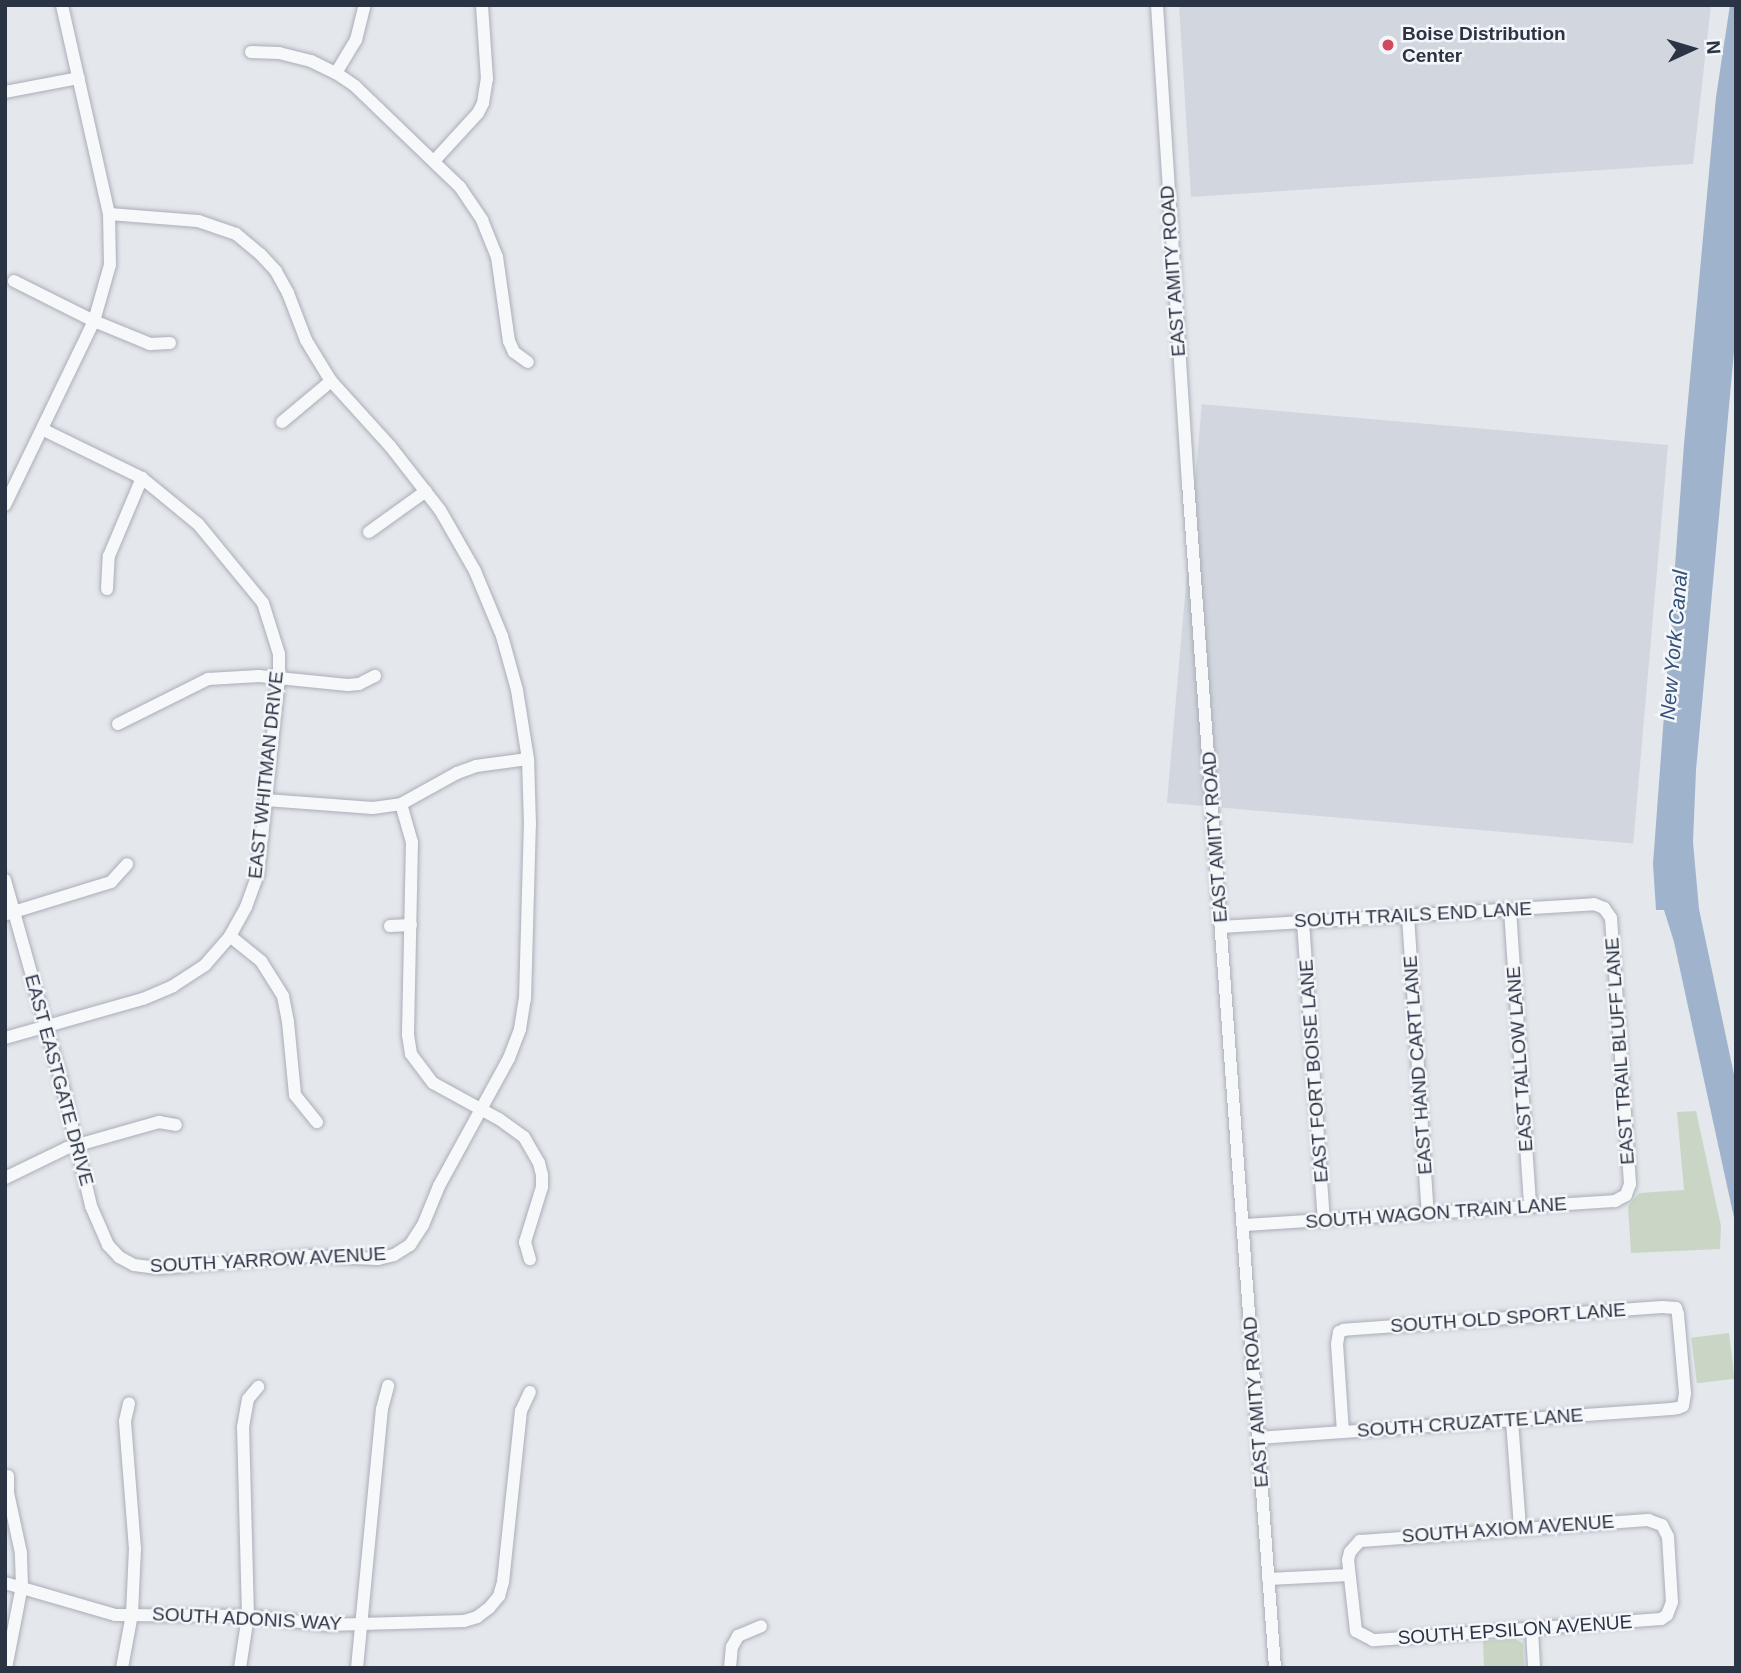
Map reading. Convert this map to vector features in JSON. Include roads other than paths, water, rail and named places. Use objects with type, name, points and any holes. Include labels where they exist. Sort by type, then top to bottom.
[{"type":"street","points":[[5,505],[94,321],[110,265],[109,215],[62,5]]},
{"type":"street","points":[[336,73],[356,40],[365,5]]},
{"type":"street","points":[[434,161],[483,103],[487,79],[482,5]]},
{"type":"street","name":"EAST AMITY ROAD","points":[[1157,5],[1186,456],[1275,1668]]},
{"type":"street","points":[[250,52],[279,53],[311,61],[336,73],[434,161],[468,198],[488,232],[500,270],[509,341],[514,352],[528,362]]},
{"type":"street","points":[[5,92],[79,78]]},
{"type":"street","points":[[109,215],[198,221],[236,234],[276,271],[288,293],[306,340],[331,382],[426,491],[475,571],[502,636],[517,690],[528,759],[530,825],[525,999],[520,1029],[509,1058],[481,1109]]},
{"type":"street","points":[[14,281],[94,321],[150,344],[170,343]]},
{"type":"street","points":[[282,422],[331,382]]},
{"type":"street","name":"EAST WHITMAN DRIVE","points":[[5,1038],[143,999],[173,986],[205,965],[230,936],[258,874],[279,678],[279,654],[263,603],[198,524],[142,478],[42,429]]},
{"type":"street","points":[[107,589],[109,556],[142,478]]},
{"type":"street","points":[[369,532],[426,491]]},
{"type":"street","points":[[118,724],[208,679],[279,678],[348,685],[359,684],[375,676]]},
{"type":"street","points":[[266,800],[373,808],[401,804],[457,773],[476,766],[528,759]]},
{"type":"street","points":[[401,804],[412,842],[408,1035],[411,1054],[433,1083],[481,1109],[524,1137],[539,1163],[542,1187],[525,1242],[530,1259]]},
{"type":"street","points":[[9,913],[111,882],[127,864]]},
{"type":"street","name":"EAST EASTGATE DRIVE","points":[[5,880],[9,913],[47,1026],[100,1230],[119,1257],[134,1265]]},
{"type":"street","name":"SOUTH TRAILS END LANE","points":[[1221,927],[1594,904],[1604,908]]},
{"type":"street","name":"EAST TRAIL BLUFF LANE","points":[[1604,908],[1611,918],[1630,1184],[1626,1195]]},
{"type":"street","name":"EAST TALLOW LANE","points":[[1510,910],[1530,1207]]},
{"type":"street","name":"EAST HAND CART LANE","points":[[1408,916],[1428,1214]]},
{"type":"street","name":"EAST FORT BOISE LANE","points":[[1303,922],[1324,1220]]},
{"type":"street","points":[[390,926],[411,925]]},
{"type":"street","points":[[230,936],[261,961],[283,996],[295,1095],[317,1122]]},
{"type":"street","name":"SOUTH YARROW AVENUE","points":[[134,1265],[158,1268],[333,1255],[378,1259],[401,1252],[418,1236],[439,1186],[481,1109]]},
{"type":"street","points":[[5,1178],[14,1171],[78,1145],[159,1122],[176,1125]]},
{"type":"street","name":"SOUTH WAGON TRAIN LANE","points":[[1244,1225],[1615,1201],[1626,1195]]},
{"type":"street","name":"SOUTH OLD SPORT LANE","points":[[1343,1432],[1337,1344],[1339,1332],[1649,1307],[1676,1308],[1680,1320],[1685,1394],[1683,1406]]},
{"type":"street","points":[[357,1668],[382,1409],[388,1386]]},
{"type":"street","points":[[240,1668],[248,1616],[243,1427],[248,1399],[258,1387]]},
{"type":"street","name":"SOUTH ADONIS WAY","points":[[5,1583],[115,1615],[248,1616],[327,1625],[464,1621],[489,1608],[503,1582],[521,1411],[530,1392]]},
{"type":"street","points":[[122,1668],[132,1614],[135,1549],[125,1421],[129,1403]]},
{"type":"street","name":"SOUTH CRUZATTE LANE","points":[[1258,1438],[1512,1421],[1683,1406]]},
{"type":"street","points":[[1512,1421],[1520,1528]]},
{"type":"street","points":[[6,1668],[22,1586],[22,1553],[8,1493],[8,1476]]},
{"type":"street","name":"SOUTH AXIOM AVENUE","points":[[1349,1575],[1348,1560],[1355,1545],[1365,1540],[1648,1520],[1662,1525],[1668,1537],[1672,1602],[1667,1615]]},
{"type":"street","points":[[1268,1579],[1349,1575]]},
{"type":"street","name":"SOUTH EPSILON AVENUE","points":[[1349,1575],[1353,1624],[1362,1637],[1373,1640],[1655,1621],[1667,1615]]},
{"type":"street","points":[[730,1668],[732,1647],[738,1636],[761,1626]]},
{"type":"street","points":[[1532,1629],[1534,1668]]},
{"type":"water","name":"New York Canal","points":[[1730,5],[1736,5],[1736,329],[1696,770],[1693,842],[1699,909],[1736,1084],[1736,1227],[1674,942],[1664,910],[1656,910],[1653,864],[1684,444],[1716,97]]},
{"type":"place","name":"Boise Distribution Center","points":[[1388,45]]}]
